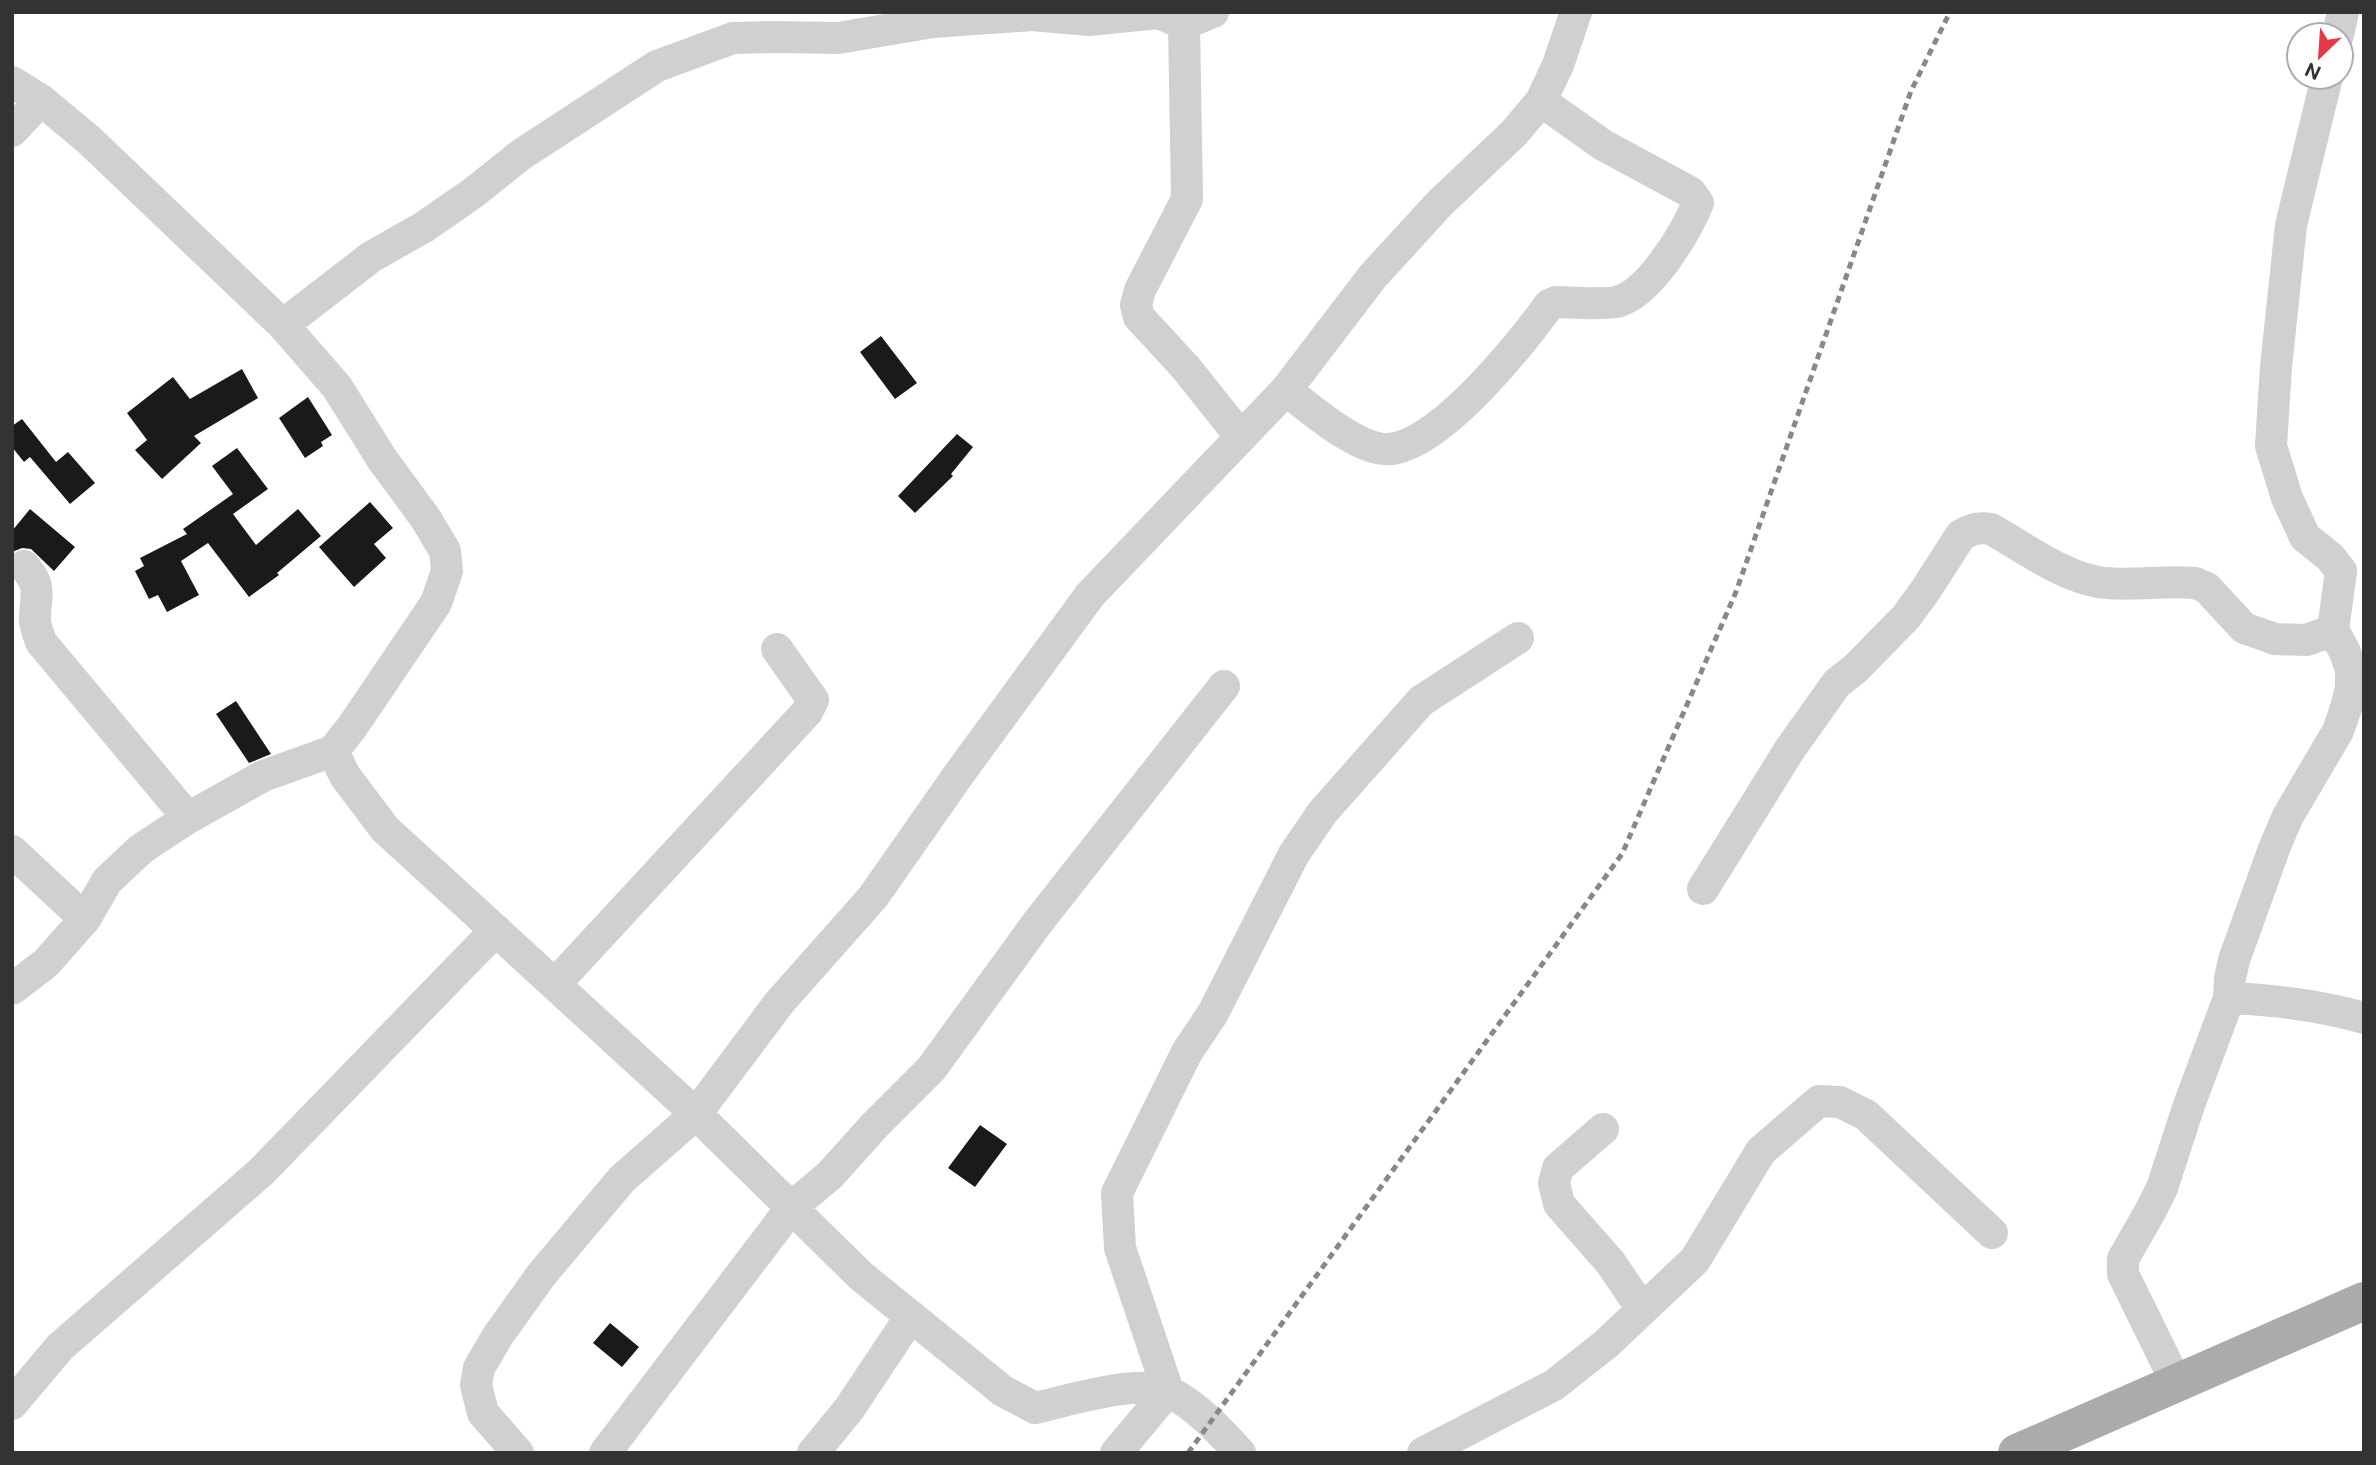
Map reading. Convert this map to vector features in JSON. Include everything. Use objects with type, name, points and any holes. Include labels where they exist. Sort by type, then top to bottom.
[{"type":"main road","points":[[2032,1449],[2176,1382],[2364,1301]]},
{"type":"street","points":[[283,325],[371,257],[424,227],[473,194],[522,154],[657,66],[733,38],[838,38],[933,22],[1032,15],[1089,20],[1213,12]]},
{"type":"street","points":[[518,1453],[483,1413],[476,1385],[479,1368],[497,1336],[541,1274],[622,1179],[696,1114],[779,1003],[873,897],[1090,595],[1286,390],[1373,276],[1440,202],[1514,133],[1541,101],[1558,65],[1576,12]]},
{"type":"street","points":[[1167,17],[1186,199],[1140,290],[1136,305],[1139,317],[1186,368],[1241,438]]},
{"type":"street","points":[[12,82],[41,100],[89,140],[283,325],[337,387],[382,459],[426,519],[445,551],[447,572],[436,603],[333,751],[263,776],[188,818],[141,849],[107,881],[85,919],[46,963],[12,989]]},
{"type":"street","points":[[2176,1382],[2123,1274],[2123,1259],[2162,1188],[2189,1105],[2229,998],[2234,960],[2275,846],[2288,816],[2338,731],[2351,688],[2351,670],[2333,630],[2341,571],[2330,557],[2305,537],[2287,498],[2271,446],[2276,366],[2291,225],[2324,91]]},
{"type":"street","points":[[12,131],[41,100]]},
{"type":"street","points":[[1286,390],[1318,416],[1356,439],[1383,450],[1403,446],[1441,426],[1475,394],[1549,305],[1556,302],[1616,302],[1634,295],[1651,281],[1692,219],[1698,203],[1690,192],[1604,145],[1541,101]]},
{"type":"street","points":[[1703,888],[1790,749],[1837,683],[1855,669],[1906,617],[1961,535],[1969,530],[1980,527],[1991,529],[2058,567],[2100,583],[2195,583],[2207,588],[2244,628],[2275,639],[2307,640],[2333,630]]},
{"type":"street","points":[[24,566],[34,577],[39,593],[35,622],[41,642],[188,818]]},
{"type":"street","points":[[1168,1391],[1120,1248],[1117,1193],[1187,1052],[1213,1013],[1294,854],[1322,813],[1421,701],[1518,638]]},
{"type":"street","points":[[556,983],[807,712],[813,701],[777,649]]},
{"type":"street","points":[[605,1453],[792,1207],[830,1175],[874,1125],[932,1069],[1038,922],[1224,686]]},
{"type":"street","points":[[333,751],[345,776],[385,829],[696,1114],[862,1276],[1003,1391],[1035,1408],[1137,1387],[1168,1391],[1211,1421],[1240,1453]]},
{"type":"street","points":[[12,851],[85,919]]},
{"type":"street","points":[[12,1404],[60,1347],[261,1172],[496,930]]},
{"type":"street","points":[[2229,998],[2284,1001],[2332,1009],[2364,1018]]},
{"type":"street","points":[[1423,1453],[1554,1385],[1606,1344],[1695,1260],[1761,1151],[1819,1101],[1840,1102],[1866,1115],[1992,1233]]},
{"type":"street","points":[[1603,1129],[1558,1168],[1554,1183],[1559,1205],[1610,1262],[1642,1309]]},
{"type":"street","points":[[813,1453],[849,1409],[911,1315]]},
{"type":"street","points":[[1116,1453],[1168,1391]]},
{"type":"building","points":[[881,336],[917,383],[895,399],[860,352]]},
{"type":"building","points":[[242,369],[258,398],[194,436],[201,443],[162,479],[135,450],[147,440],[127,413],[173,377],[190,399]]},
{"type":"building","points":[[308,397],[332,435],[321,442],[323,446],[305,458],[279,418]]},
{"type":"building","points":[[22,419],[56,462],[68,452],[95,483],[70,504],[30,457],[24,462],[12,447],[12,426]]},
{"type":"building","points":[[957,434],[973,447],[951,474],[953,476],[915,513],[898,496]]},
{"type":"building","points":[[237,448],[268,489],[233,514],[256,545],[298,509],[321,536],[277,573],[279,575],[249,597],[208,543],[181,561],[199,595],[167,612],[158,595],[149,599],[135,571],[144,566],[140,558],[187,534],[183,529],[233,494],[212,466]]},
{"type":"building","points":[[370,502],[393,528],[374,544],[386,558],[354,587],[319,547]]},
{"type":"building","points":[[30,509],[75,547],[54,571],[31,549],[22,548],[12,552],[12,531]]},
{"type":"building","points":[[236,701],[271,754],[249,763],[216,714]]},
{"type":"building","points":[[980,1125],[1007,1144],[975,1187],[948,1168]]},
{"type":"building","points":[[610,1323],[639,1347],[622,1367],[593,1343]]},
{"type":"railway","points":[[1188,1453],[1622,854],[1736,592],[1911,91],[1950,12]]}]
